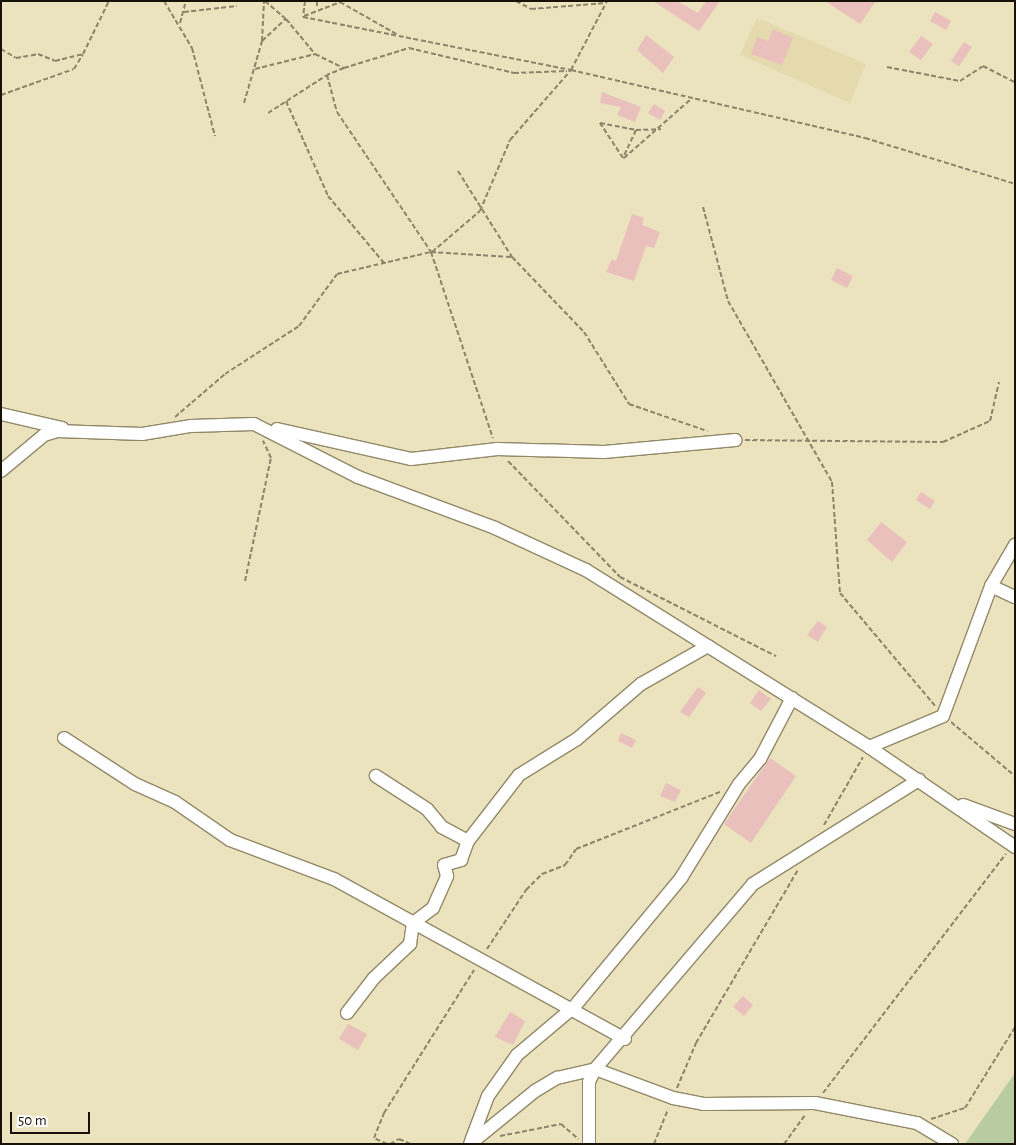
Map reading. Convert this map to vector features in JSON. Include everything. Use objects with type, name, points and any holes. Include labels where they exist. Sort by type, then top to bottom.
[{"type":"street","points":[[1,414],[67,430],[156,433],[191,426],[254,424],[411,459],[497,449],[604,452],[735,440]]},
{"type":"street","points":[[254,424],[358,476],[546,550],[792,698],[919,780],[1014,846]]},
{"type":"street","points":[[1,471],[44,435],[67,430]]},
{"type":"street","points":[[869,747],[944,716],[991,586],[1015,545]]},
{"type":"street","points":[[991,586],[1015,597]]},
{"type":"street","points":[[347,1013],[374,978],[410,944],[413,923],[433,908],[447,876],[444,865],[461,860],[468,842],[519,775],[577,739],[641,684],[708,646]]},
{"type":"street","points":[[470,1143],[488,1096],[516,1055],[574,1007],[681,878],[739,784],[760,759],[792,698]]},
{"type":"street","points":[[64,738],[135,784],[175,802],[230,840],[334,879],[413,923],[484,958],[574,1007],[625,1039]]},
{"type":"street","points":[[376,776],[427,809],[442,827],[468,842]]},
{"type":"street","points":[[589,1144],[590,1082],[595,1069],[625,1039],[753,884],[919,780]]},
{"type":"street","points":[[946,799],[1015,824]]},
{"type":"street","points":[[470,1143],[550,1082],[595,1069],[673,1098],[703,1104],[815,1103],[917,1123],[952,1144]]},
{"type":"path","points":[[1,95],[74,69],[109,1]]},
{"type":"path","points":[[164,1],[167,12],[180,23],[192,48],[215,136]]},
{"type":"path","points":[[180,23],[186,1]]},
{"type":"path","points":[[264,1],[286,18],[315,54],[344,68]]},
{"type":"path","points":[[244,103],[262,41],[264,1]]},
{"type":"path","points":[[303,17],[305,1]]},
{"type":"path","points":[[316,1],[317,8]]},
{"type":"path","points":[[516,1],[531,9],[607,2]]},
{"type":"path","points":[[303,17],[317,8],[340,2],[400,36]]},
{"type":"path","points":[[431,252],[480,210],[510,140],[571,70],[607,2]]},
{"type":"path","points":[[184,12],[237,6]]},
{"type":"path","points":[[303,17],[571,70],[865,138],[1015,184]]},
{"type":"path","points":[[262,41],[286,18]]},
{"type":"path","points":[[268,112],[327,75],[409,48],[514,73],[571,70]]},
{"type":"path","points":[[1,49],[16,58],[38,54],[55,61],[82,54]]},
{"type":"path","points":[[255,69],[315,54]]},
{"type":"path","points":[[887,67],[960,81],[983,66],[1015,82]]},
{"type":"path","points":[[327,75],[337,112],[431,252],[497,449],[620,577],[776,656]]},
{"type":"path","points":[[623,158],[661,129],[692,99]]},
{"type":"path","points":[[286,101],[328,196],[384,263]]},
{"type":"path","points":[[623,158],[600,123],[636,130],[661,129]]},
{"type":"path","points":[[623,158],[636,130]]},
{"type":"path","points":[[458,171],[480,210],[512,257],[584,332],[629,404],[717,434]]},
{"type":"path","points":[[703,208],[728,302],[805,440],[832,482],[840,593],[944,716],[1015,776]]},
{"type":"path","points":[[156,433],[225,374],[299,326],[337,274],[431,252],[512,257]]},
{"type":"path","points":[[735,440],[943,442],[990,421],[999,382]]},
{"type":"path","points":[[245,581],[271,458],[254,424]]},
{"type":"path","points":[[820,832],[869,747]]},
{"type":"path","points":[[411,1144],[399,1139],[388,1144],[374,1138],[384,1112],[428,1038],[484,958],[490,940],[526,890],[542,874],[565,865],[576,849],[739,784]]},
{"type":"path","points":[[784,1144],[1014,846]]},
{"type":"path","points":[[654,1144],[696,1044],[800,866]]},
{"type":"path","points":[[917,1123],[965,1108],[1015,1027]]},
{"type":"path","points":[[498,1136],[561,1124],[584,1144]]},
{"type":"shaded area","points":[[757,18],[866,64],[850,103],[740,55]]},
{"type":"green space","points":[[1015,1073],[1015,1144],[965,1144]]},
{"type":"building","points":[[653,1],[677,1],[698,13],[706,1],[720,1],[699,31]]},
{"type":"building","points":[[825,1],[876,1],[860,24]]},
{"type":"building","points":[[935,12],[951,21],[946,30],[930,21]]},
{"type":"building","points":[[773,29],[793,38],[782,65],[751,54],[757,37],[768,41]]},
{"type":"building","points":[[646,35],[674,57],[663,73],[637,50]]},
{"type":"building","points":[[921,36],[933,44],[921,60],[909,52]]},
{"type":"building","points":[[964,42],[972,47],[959,66],[951,61]]},
{"type":"building","points":[[602,92],[641,107],[635,122],[617,115],[621,107],[600,103]]},
{"type":"building","points":[[654,104],[665,111],[660,120],[648,113]]},
{"type":"building","points":[[632,214],[644,218],[642,225],[660,232],[654,248],[646,246],[634,281],[606,272],[612,259],[616,261]]},
{"type":"building","points":[[837,268],[853,276],[847,288],[831,280]]},
{"type":"building","points":[[921,492],[935,501],[930,509],[916,500]]},
{"type":"building","points":[[881,522],[907,542],[892,562],[867,540]]},
{"type":"building","points":[[818,621],[827,627],[818,642],[807,635]]},
{"type":"building","points":[[698,687],[706,693],[689,717],[680,712]]},
{"type":"building","points":[[759,690],[771,699],[761,711],[750,703]]},
{"type":"building","points":[[621,733],[636,740],[632,748],[618,741]]},
{"type":"building","points":[[770,758],[796,776],[751,843],[724,824]]},
{"type":"building","points":[[666,783],[681,790],[675,802],[660,796]]},
{"type":"building","points":[[743,996],[753,1005],[744,1016],[733,1007]]},
{"type":"building","points":[[510,1012],[525,1021],[513,1045],[495,1037]]},
{"type":"building","points":[[348,1024],[367,1034],[358,1050],[339,1039]]}]
